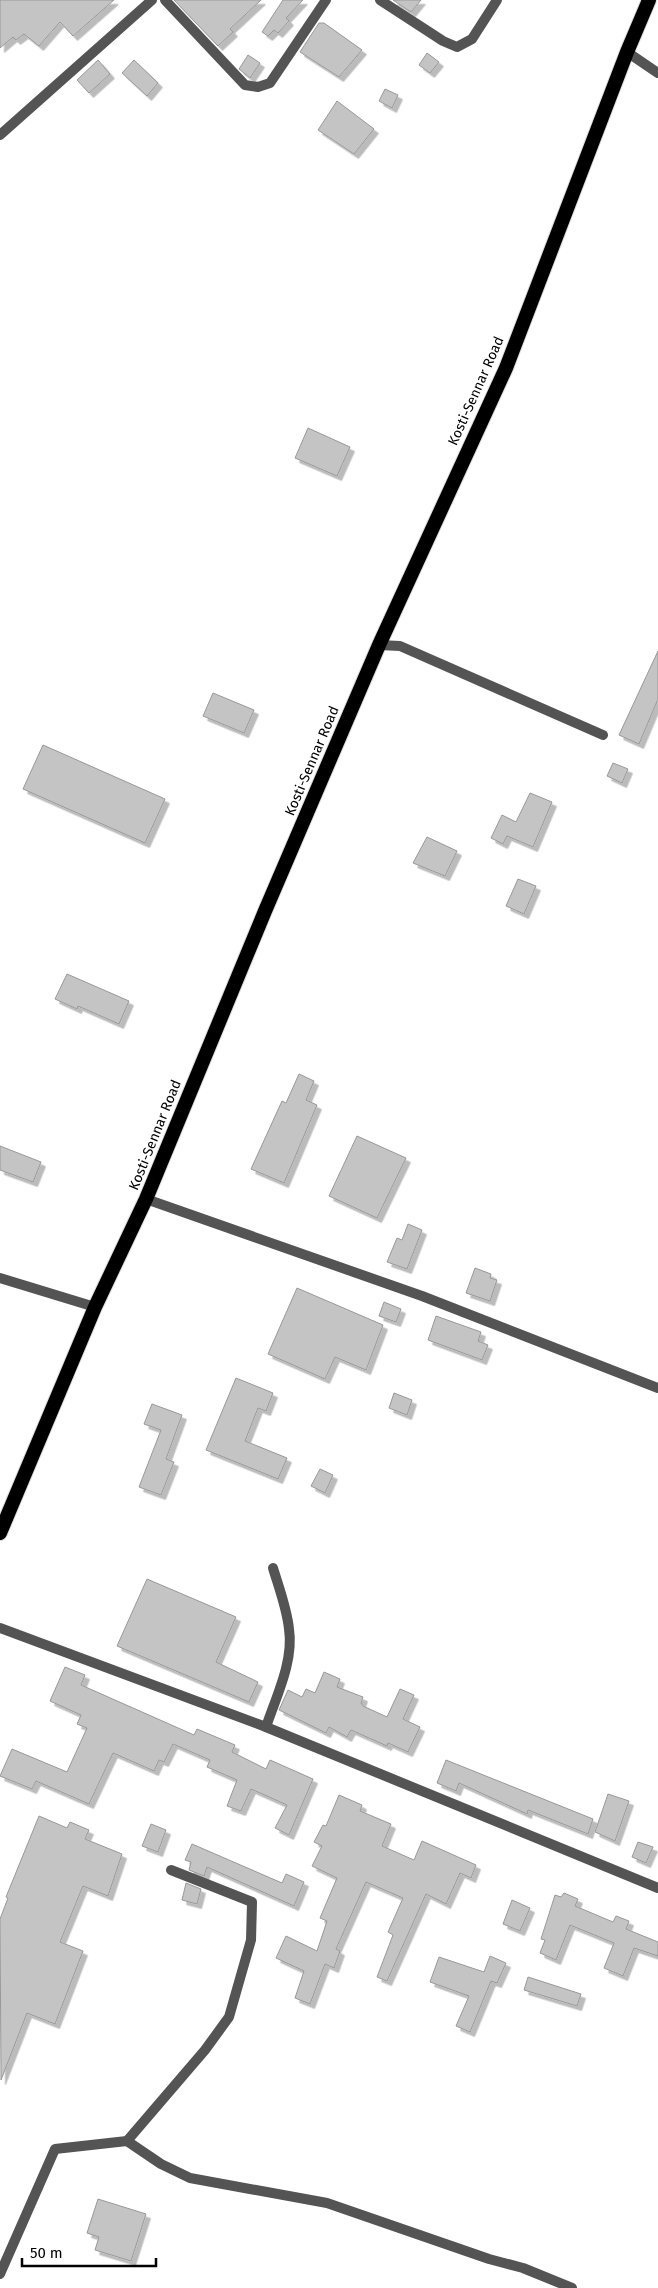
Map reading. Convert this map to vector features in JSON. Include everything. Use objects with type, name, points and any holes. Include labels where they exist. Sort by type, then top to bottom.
[{"type":"highway","name":"Kosti-Sennar Road","points":[[0,1533],[95,1307],[146,1199],[265,911],[380,645],[506,368],[627,52],[649,0]]},
{"type":"street","points":[[0,135],[152,0]]},
{"type":"street","points":[[165,0],[245,84],[258,87],[270,83],[326,0]]},
{"type":"street","points":[[380,0],[443,41],[457,47],[472,39],[497,0]]},
{"type":"street","points":[[627,52],[658,74]]},
{"type":"street","points":[[380,645],[400,646],[603,735]]},
{"type":"street","points":[[146,1199],[422,1296],[658,1388]]},
{"type":"street","points":[[0,1278],[95,1307]]},
{"type":"street","points":[[266,1727],[288,1659],[290,1644],[290,1628],[273,1568]]},
{"type":"street","points":[[0,1628],[266,1727],[658,1888]]},
{"type":"street","points":[[128,2141],[205,2050],[229,2017],[251,1940],[252,1902],[171,1870]]},
{"type":"street","points":[[0,2274],[55,2149],[128,2141],[161,2164],[190,2178],[327,2203],[489,2259],[523,2268],[572,2288]]},
{"type":"building","points":[[0,0],[114,0],[73,36],[60,22],[39,46],[24,34],[16,40],[13,37],[0,48]]},
{"type":"building","points":[[174,0],[261,0],[230,29],[233,32],[218,46]]},
{"type":"building","points":[[283,0],[303,0],[286,18],[289,21],[278,33],[274,30],[268,36],[262,32]]},
{"type":"building","points":[[393,0],[421,0],[411,12]]},
{"type":"building","points":[[319,23],[324,23],[362,50],[339,77],[300,52]]},
{"type":"building","points":[[427,53],[439,62],[430,73],[419,65]]},
{"type":"building","points":[[248,55],[260,63],[250,78],[239,69]]},
{"type":"building","points":[[98,60],[110,74],[89,93],[77,80]]},
{"type":"building","points":[[134,60],[158,83],[147,96],[122,73]]},
{"type":"building","points":[[385,89],[398,95],[392,108],[379,101]]},
{"type":"building","points":[[337,101],[374,129],[354,154],[318,130]]},
{"type":"building","points":[[308,428],[350,447],[337,476],[295,458]]},
{"type":"building","points":[[658,651],[658,699],[639,744],[619,735]]},
{"type":"building","points":[[213,693],[254,710],[244,733],[203,716]]},
{"type":"building","points":[[43,745],[165,799],[145,843],[23,789]]},
{"type":"building","points":[[613,763],[628,769],[622,783],[607,776]]},
{"type":"building","points":[[530,793],[552,802],[533,847],[507,836],[503,844],[491,838],[502,815],[516,822]]},
{"type":"building","points":[[427,837],[457,851],[445,876],[413,863]]},
{"type":"building","points":[[518,879],[536,886],[524,914],[506,906]]},
{"type":"building","points":[[67,974],[129,1001],[119,1024],[78,1006],[77,1009],[55,999]]},
{"type":"building","points":[[299,1074],[314,1081],[306,1100],[317,1105],[284,1183],[251,1169],[282,1101],[286,1103]]},
{"type":"building","points":[[357,1136],[406,1158],[377,1218],[329,1196]]},
{"type":"building","points":[[0,1146],[41,1162],[33,1182],[0,1170]]},
{"type":"building","points":[[408,1224],[422,1230],[407,1269],[387,1262],[397,1238],[402,1240]]},
{"type":"building","points":[[475,1268],[491,1274],[490,1278],[497,1280],[490,1301],[466,1293]]},
{"type":"building","points":[[297,1288],[383,1325],[366,1370],[335,1357],[325,1379],[268,1354]]},
{"type":"building","points":[[384,1302],[401,1309],[396,1322],[379,1316]]},
{"type":"building","points":[[436,1316],[481,1332],[478,1341],[488,1345],[482,1360],[428,1340]]},
{"type":"building","points":[[236,1378],[273,1393],[266,1411],[258,1408],[245,1441],[287,1458],[278,1479],[206,1450]]},
{"type":"building","points":[[394,1393],[412,1400],[407,1415],[389,1408]]},
{"type":"building","points":[[152,1404],[182,1415],[166,1459],[174,1462],[161,1495],[139,1487],[161,1430],[144,1424]]},
{"type":"building","points":[[320,1469],[333,1475],[325,1493],[311,1486]]},
{"type":"building","points":[[147,1579],[236,1617],[216,1662],[258,1682],[249,1702],[117,1646]]},
{"type":"building","points":[[65,1667],[85,1675],[81,1685],[194,1735],[197,1729],[235,1745],[232,1752],[266,1769],[270,1760],[313,1779],[289,1835],[275,1828],[287,1805],[251,1789],[241,1811],[227,1806],[237,1780],[207,1767],[210,1760],[173,1744],[164,1762],[159,1760],[154,1771],[113,1753],[89,1804],[36,1781],[32,1789],[0,1776],[12,1749],[67,1772],[87,1728],[77,1724],[81,1715],[50,1701]]},
{"type":"building","points":[[324,1672],[340,1679],[337,1687],[363,1697],[361,1703],[363,1706],[387,1717],[400,1689],[414,1695],[403,1719],[420,1727],[408,1752],[388,1743],[387,1746],[351,1730],[347,1737],[329,1727],[326,1733],[279,1710],[288,1690],[302,1697],[306,1689],[315,1693]]},
{"type":"building","points":[[446,1760],[593,1819],[588,1834],[528,1810],[527,1814],[459,1783],[456,1791],[437,1783]]},
{"type":"building","points":[[608,1794],[629,1801],[615,1841],[595,1832]]},
{"type":"building","points":[[339,1795],[362,1805],[360,1811],[391,1824],[382,1846],[414,1860],[422,1841],[476,1865],[471,1878],[460,1873],[446,1904],[426,1894],[387,1981],[377,1977],[393,1935],[388,1932],[403,1898],[366,1882],[336,1949],[340,1951],[334,1968],[325,1964],[310,2004],[295,1998],[304,1971],[276,1958],[286,1936],[317,1951],[327,1921],[320,1918],[337,1878],[312,1866],[322,1846],[314,1842],[323,1825],[326,1826]]},
{"type":"building","points":[[39,1816],[67,1828],[70,1822],[89,1830],[85,1839],[122,1854],[108,1896],[83,1886],[60,1942],[83,1951],[55,2024],[27,2013],[1,2080],[0,1919],[8,1898],[6,1897]]},
{"type":"building","points":[[151,1824],[166,1830],[158,1852],[142,1846]]},
{"type":"building","points":[[638,1842],[653,1847],[646,1863],[632,1857]]},
{"type":"building","points":[[192,1844],[282,1883],[286,1874],[304,1882],[294,1906],[207,1867],[204,1876],[189,1870],[191,1862],[185,1860]]},
{"type":"building","points":[[186,1883],[201,1889],[197,1904],[182,1900]]},
{"type":"building","points":[[564,1893],[578,1899],[575,1906],[613,1922],[616,1916],[629,1921],[626,1929],[658,1942],[658,1956],[634,1948],[623,1976],[604,1968],[614,1943],[570,1925],[556,1960],[540,1953],[545,1940],[541,1939],[555,1895],[561,1897]]},
{"type":"building","points":[[512,1900],[530,1908],[520,1931],[503,1924]]},
{"type":"building","points":[[490,1956],[506,1963],[497,1983],[491,1981],[470,2032],[456,2026],[469,1996],[430,1982],[439,1957],[484,1972]]},
{"type":"building","points":[[528,1977],[581,1994],[577,2006],[524,1990]]},
{"type":"building","points":[[98,2199],[146,2214],[131,2261],[95,2250],[99,2237],[87,2233]]}]
